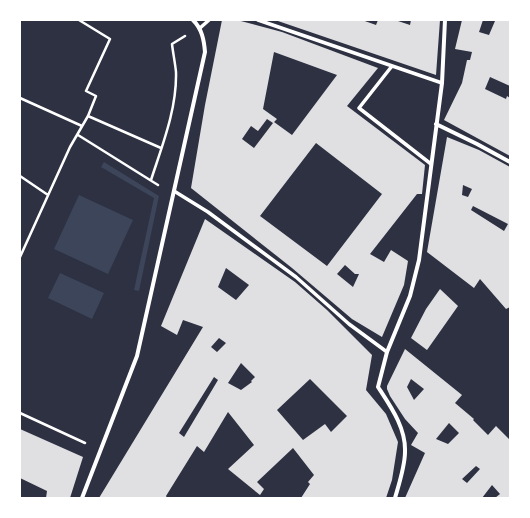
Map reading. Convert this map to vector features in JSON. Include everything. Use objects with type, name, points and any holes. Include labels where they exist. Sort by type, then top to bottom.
[{"type":"street","points":[[83,496],[137,356],[205,52],[204,41],[200,28],[193,20]]},
{"type":"street","points":[[200,28],[209,20]]},
{"type":"street","points":[[258,20],[442,83]]},
{"type":"street","points":[[395,498],[405,453],[404,435],[393,410],[378,387],[386,352],[410,296],[419,260],[442,83],[445,20]]},
{"type":"street","points":[[392,66],[359,108],[431,164]]},
{"type":"street","points":[[436,124],[510,162]]},
{"type":"street","points":[[174,191],[208,212],[296,277],[348,324],[386,352]]},
{"type":"path","points":[[20,258],[70,147],[88,116],[96,96],[86,91],[110,39],[79,20]]},
{"type":"path","points":[[151,180],[165,140],[174,100],[176,72],[172,44],[179,40]]},
{"type":"path","points":[[20,98],[82,126]]},
{"type":"path","points":[[88,116],[162,148]]},
{"type":"path","points":[[78,135],[140,174]]},
{"type":"path","points":[[20,176],[48,196]]},
{"type":"path","points":[[20,413],[100,450]]},
{"type":"shaded area","points":[[104,162],[159,196],[139,291],[134,290],[154,198],[101,167]]},
{"type":"shaded area","points":[[79,195],[133,220],[108,274],[54,249]]},
{"type":"shaded area","points":[[60,273],[104,293],[92,319],[48,298]]},
{"type":"building","points":[[222,20],[237,20],[282,32],[378,68],[347,106],[425,165],[422,194],[417,194],[370,254],[384,262],[391,250],[408,261],[404,285],[382,337],[352,319],[292,268],[191,188],[205,105]],"holes":[[[274,52],[337,75],[292,135],[274,122],[277,119],[263,109]],[[267,119],[273,123],[254,148],[242,139],[251,126],[258,131]],[[316,143],[382,194],[327,266],[260,216]],[[345,265],[355,274],[359,274],[353,287],[337,274]]]},
{"type":"building","points":[[275,20],[362,20],[376,25],[378,20],[395,20],[410,25],[411,20],[440,20],[436,75]]},
{"type":"building","points":[[462,20],[483,20],[479,32],[489,35],[495,21],[493,20],[510,20],[510,86],[490,77],[485,89],[506,99],[507,96],[510,98],[510,156],[444,120],[462,83],[467,60],[470,60],[472,52],[455,49]]},
{"type":"building","points":[[447,137],[479,150],[510,167],[510,307],[506,309],[480,279],[474,288],[427,252]],"holes":[[[463,185],[472,189],[468,197],[462,195]],[[473,206],[508,224],[504,231],[471,210]]]},
{"type":"building","points":[[205,219],[295,282],[327,310],[372,355],[366,390],[386,414],[398,442],[392,480],[386,498],[301,498],[310,484],[308,482],[314,475],[293,448],[257,482],[264,489],[260,495],[228,469],[254,445],[228,412],[204,452],[197,446],[166,496],[167,498],[99,498],[203,327],[183,320],[177,335],[161,326]],"holes":[[[226,268],[249,285],[236,300],[218,287]],[[219,338],[226,343],[217,352],[211,347]],[[241,363],[255,377],[251,381],[252,382],[241,390],[228,383]],[[214,377],[218,380],[184,437],[179,433]],[[310,379],[347,416],[331,432],[325,424],[303,440],[277,410]]]},
{"type":"building","points":[[440,289],[458,306],[427,350],[411,338],[426,309]]},
{"type":"building","points":[[405,349],[462,395],[455,403],[474,419],[473,420],[488,435],[496,426],[510,440],[510,498],[495,498],[500,494],[492,485],[482,498],[405,498],[425,453],[411,445],[418,433],[405,419],[390,396],[387,386]],"holes":[[[411,379],[424,389],[414,400],[407,387]],[[449,423],[459,433],[448,444],[436,439]],[[476,466],[480,469],[467,483],[462,479]]]},
{"type":"building","points":[[20,429],[83,457],[70,498],[46,498],[47,491],[20,478]]}]
